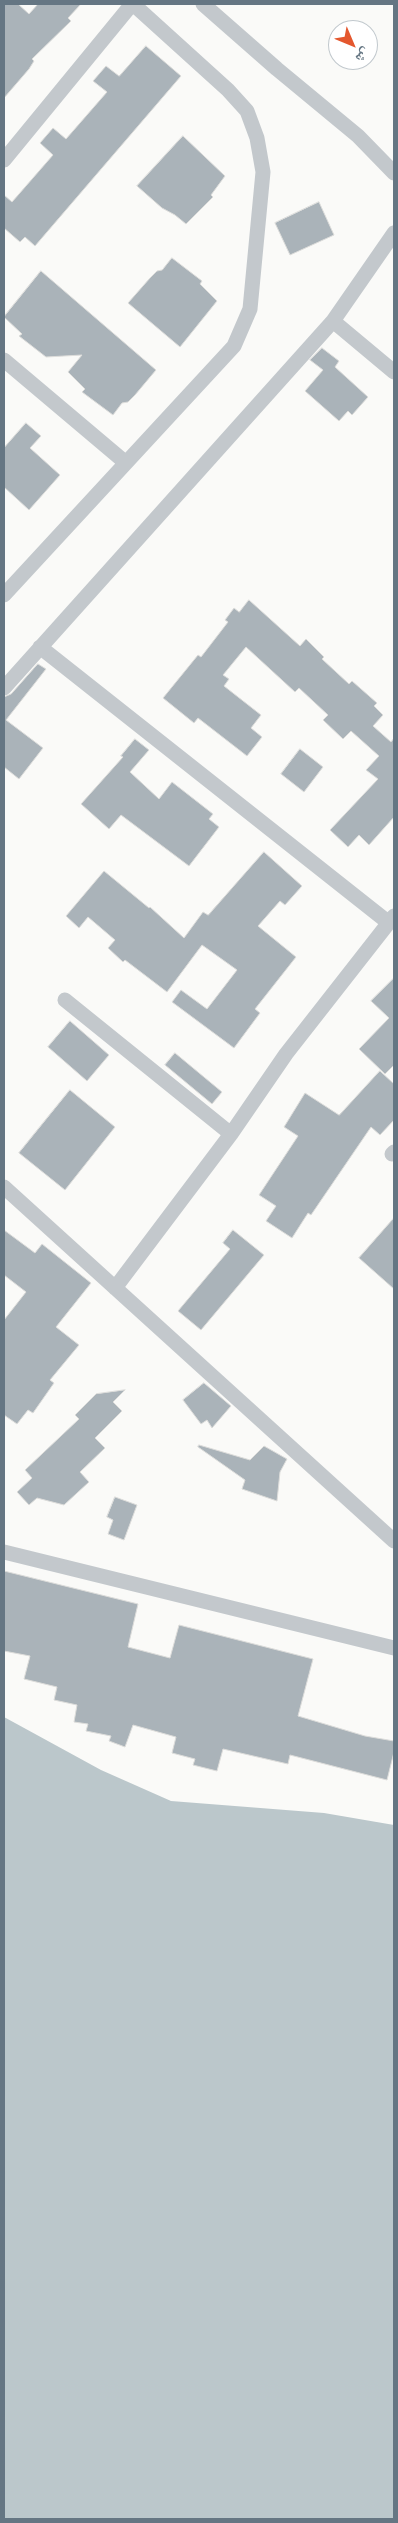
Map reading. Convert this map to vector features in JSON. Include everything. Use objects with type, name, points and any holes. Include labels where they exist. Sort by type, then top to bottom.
[{"type":"street","points":[[4,160],[133,4],[228,90],[247,111],[257,138],[263,172],[250,309],[244,328],[234,346],[4,595]]},
{"type":"street","points":[[203,4],[277,70],[358,136],[394,173]]},
{"type":"street","points":[[4,688],[333,322],[394,233]]},
{"type":"street","points":[[333,322],[394,372]]},
{"type":"street","points":[[4,360],[126,463]]},
{"type":"street","points":[[40,647],[392,920],[286,1054],[230,1134],[115,1288]]},
{"type":"street","points":[[65,1000],[230,1134]]},
{"type":"street","points":[[4,1187],[394,1541]]},
{"type":"street","points":[[4,1552],[394,1648]]},
{"type":"shaded area","points":[[4,1717],[101,1770],[171,1801],[324,1813],[394,1825],[394,2519],[4,2519]]},
{"type":"building","points":[[4,4],[18,4],[29,14],[38,4],[81,4],[68,18],[71,21],[32,59],[34,61],[29,69],[4,98]]},
{"type":"building","points":[[146,46],[181,76],[35,246],[25,237],[20,242],[4,228],[4,195],[12,202],[53,155],[40,143],[53,128],[66,139],[107,92],[93,81],[106,66],[119,76]]},
{"type":"building","points":[[183,136],[225,176],[211,195],[213,197],[186,224],[162,208],[137,186]]},
{"type":"building","points":[[319,202],[334,235],[290,255],[275,223]]},
{"type":"building","points":[[172,258],[202,281],[200,284],[217,301],[180,347],[128,303],[150,278],[157,271],[162,270]]},
{"type":"building","points":[[41,271],[156,370],[135,395],[128,402],[122,403],[113,415],[82,392],[85,389],[68,372],[82,355],[46,357],[19,336],[22,334],[4,317]]},
{"type":"building","points":[[322,348],[339,361],[335,367],[368,397],[352,415],[348,411],[339,421],[305,391],[323,370],[310,360]]},
{"type":"building","points":[[26,423],[41,436],[30,448],[60,475],[29,510],[4,487],[4,448]]},
{"type":"building","points":[[249,600],[300,646],[306,639],[324,657],[322,659],[349,684],[352,681],[377,703],[374,706],[383,715],[373,726],[391,742],[394,738],[394,817],[369,845],[359,835],[348,847],[330,830],[378,779],[366,770],[379,756],[351,731],[343,739],[323,720],[328,715],[299,688],[295,692],[246,647],[223,675],[229,679],[224,686],[261,715],[251,728],[262,737],[247,756],[198,718],[194,723],[163,698],[198,655],[201,657],[228,622],[225,620],[234,608],[239,612]]},
{"type":"building","points":[[38,664],[46,669],[6,720],[43,748],[19,779],[4,767],[4,697],[11,694]]},
{"type":"building","points":[[135,739],[149,750],[130,772],[159,799],[172,782],[213,814],[209,819],[219,827],[189,866],[121,815],[109,829],[81,804],[123,757],[121,756]]},
{"type":"building","points":[[300,749],[323,767],[304,792],[281,774]]},
{"type":"building","points":[[264,852],[302,886],[285,905],[280,901],[258,926],[296,957],[255,1009],[260,1013],[234,1048],[172,1002],[181,990],[207,1009],[237,970],[202,945],[167,992],[125,960],[123,962],[108,948],[115,940],[88,917],[79,928],[66,916],[104,871],[150,907],[184,938],[203,912],[208,915]]},
{"type":"building","points":[[394,978],[394,1065],[385,1074],[359,1049],[389,1018],[371,1001]]},
{"type":"building","points":[[70,1021],[109,1055],[87,1081],[48,1047]]},
{"type":"building","points":[[175,1053],[222,1092],[212,1104],[165,1065]]},
{"type":"building","points":[[380,1071],[394,1084],[394,1120],[380,1135],[371,1127],[311,1215],[308,1213],[292,1238],[266,1221],[276,1206],[259,1195],[298,1136],[284,1127],[305,1093],[339,1115]]},
{"type":"building","points":[[70,1090],[115,1127],[65,1190],[19,1153]]},
{"type":"building","points":[[394,1218],[394,1289],[359,1258]]},
{"type":"building","points":[[4,1230],[35,1253],[42,1244],[91,1283],[56,1327],[79,1345],[50,1380],[54,1383],[33,1413],[28,1410],[17,1424],[4,1415],[4,1320],[26,1292],[4,1275]]},
{"type":"building","points":[[233,1230],[264,1255],[201,1330],[178,1311],[230,1249],[223,1243]]},
{"type":"building","points":[[204,1383],[231,1406],[212,1428],[207,1420],[201,1424],[183,1400]]},
{"type":"building","points":[[125,1390],[113,1402],[122,1411],[95,1438],[105,1448],[80,1472],[89,1482],[64,1505],[37,1498],[29,1505],[17,1492],[32,1478],[25,1470],[79,1419],[75,1415],[96,1394]]},
{"type":"building","points":[[199,1445],[250,1460],[264,1446],[287,1459],[280,1472],[277,1501],[242,1489],[245,1480],[198,1447]]},
{"type":"building","points":[[115,1497],[137,1505],[124,1540],[108,1534],[113,1520],[107,1517]]},
{"type":"building","points":[[4,1571],[138,1604],[128,1647],[170,1658],[179,1625],[313,1659],[298,1716],[365,1736],[394,1741],[394,1752],[387,1780],[290,1755],[288,1764],[223,1749],[217,1771],[193,1765],[195,1759],[172,1753],[176,1737],[133,1725],[125,1747],[109,1741],[111,1736],[86,1731],[88,1724],[74,1722],[77,1705],[54,1700],[57,1687],[24,1679],[30,1656],[4,1651]]}]
